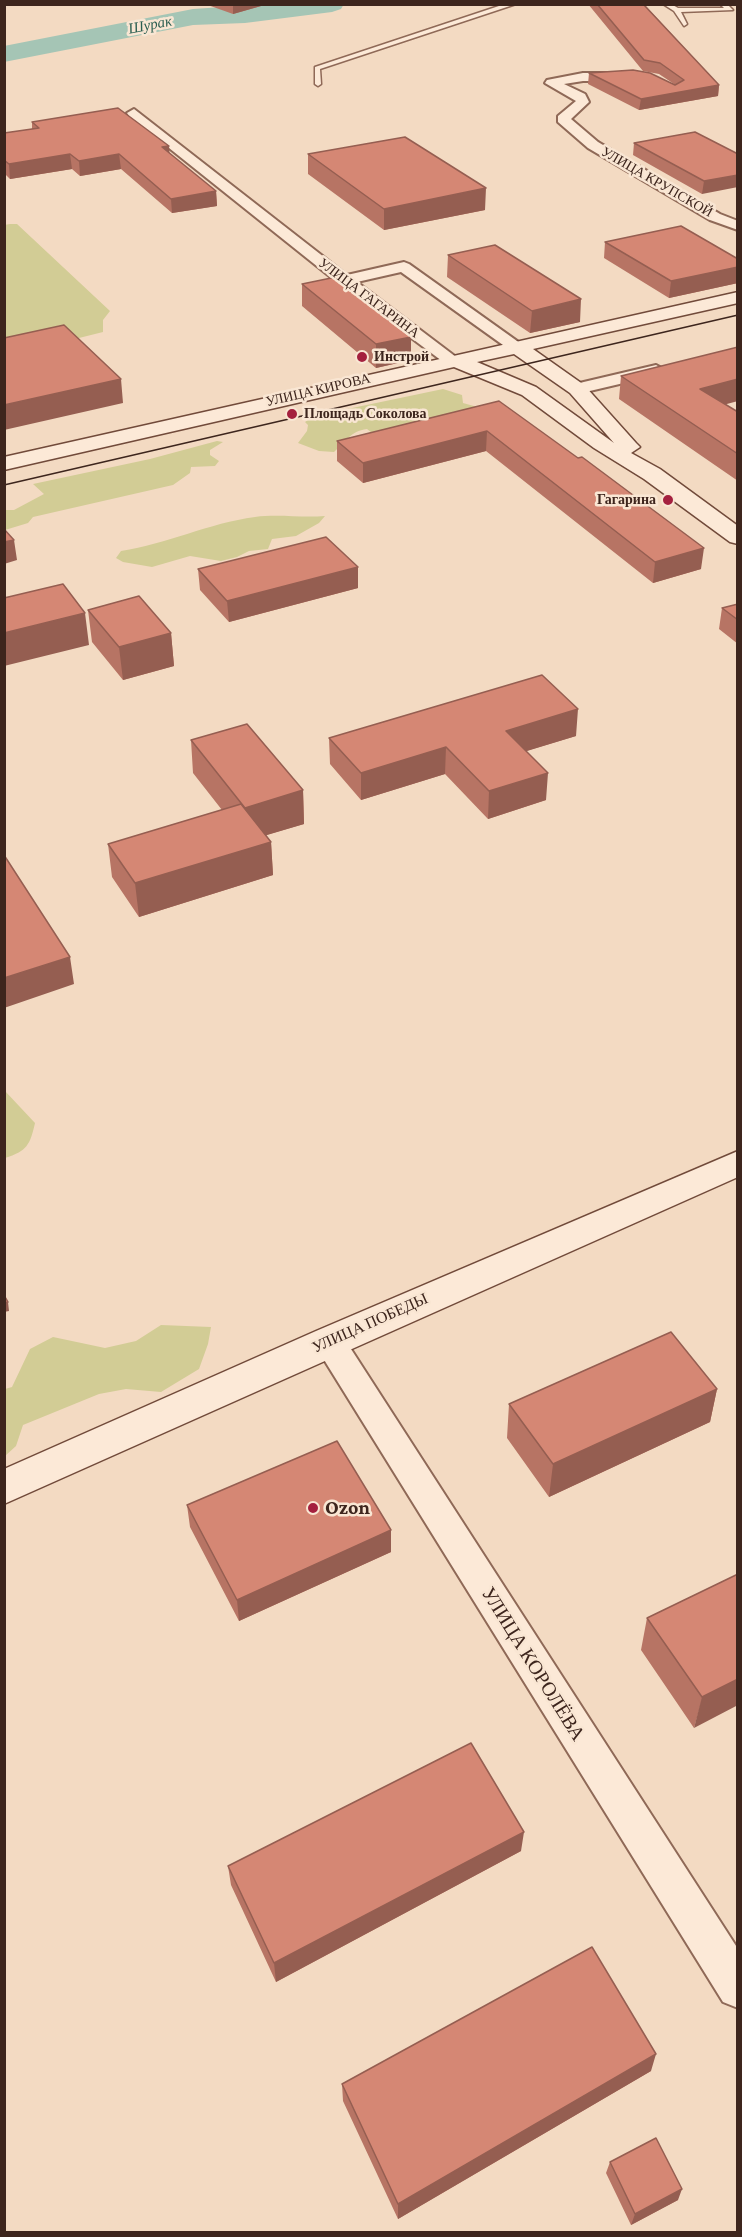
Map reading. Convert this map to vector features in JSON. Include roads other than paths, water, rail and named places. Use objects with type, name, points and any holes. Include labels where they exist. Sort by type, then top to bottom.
[{"type":"street","name":"УЛИЦА КРУПСКОЙ","points":[[644,78],[583,77],[551,83],[580,97],[584,102],[563,118],[593,145],[715,217],[738,226]]},
{"type":"street","name":"УЛИЦА ГАГАРИНА","points":[[134,112],[344,280],[452,360],[514,382],[601,444],[651,474],[738,537]]},
{"type":"street","name":"УЛИЦА ГАГАРИНА","points":[[344,280],[404,267],[577,389],[651,474]]},
{"type":"street","name":"УЛИЦА КИРОВА","points":[[4,464],[452,360],[738,297]]},
{"type":"street","points":[[577,389],[669,367]]},
{"type":"street","name":"УЛИЦА ПОБЕДЫ","points":[[4,1486],[329,1341],[738,1163]]},
{"type":"street","name":"УЛИЦА КОРОЛЁВА","points":[[329,1341],[738,1987]]},
{"type":"lane","points":[[318,84],[317,68],[513,4]]},
{"type":"lane","points":[[666,4],[677,10],[730,10],[723,4]]},
{"type":"lane","points":[[677,10],[684,24]]},
{"type":"waterway","name":"Шурак","points":[[4,54],[193,17],[245,15],[332,4]]},
{"type":"tram line","points":[[4,485],[738,315]]},
{"type":"place","name":"Инстрой","points":[[362,357]]},
{"type":"place","name":"Площадь Соколова","points":[[292,414]]},
{"type":"place","name":"Гагарина","points":[[668,500]]},
{"type":"place","name":"Ozon","points":[[313,1508]]}]
